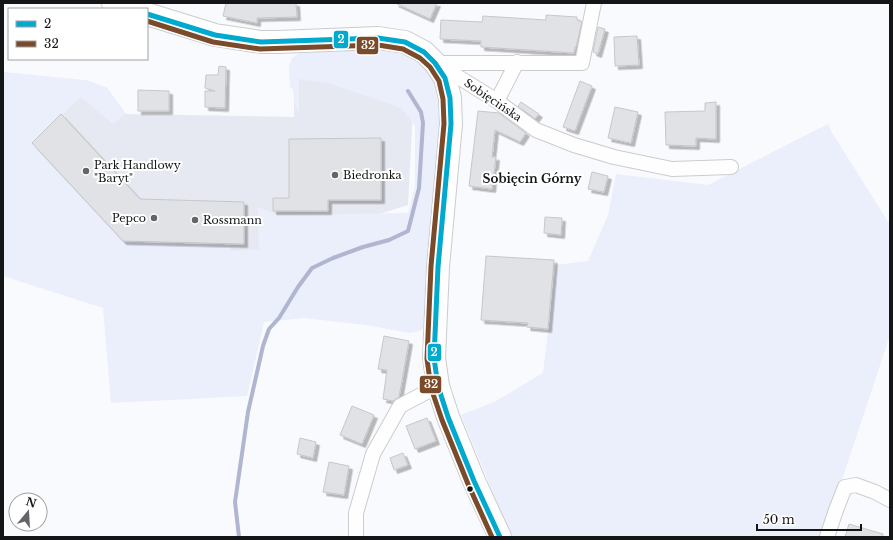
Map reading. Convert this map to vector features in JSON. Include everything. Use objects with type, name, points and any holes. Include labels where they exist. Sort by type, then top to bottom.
[{"type":"main road","points":[[113,3],[129,8]]},
{"type":"main road","points":[[148,14],[215,35],[261,42],[378,38],[405,42],[424,52],[435,63],[445,78],[450,98],[451,124],[438,267],[434,358],[438,386],[448,417],[474,481],[500,537]]},
{"type":"street","name":"Sobięcińska","points":[[435,63],[582,63],[594,3]]},
{"type":"street","points":[[497,101],[517,62]]},
{"type":"street","name":"Sobięcińska","points":[[435,63],[497,101],[536,130],[574,145],[614,157],[672,169],[731,167]]},
{"type":"street","points":[[356,537],[356,513],[373,454],[400,406],[438,386]]},
{"type":"street","points":[[826,537],[845,487],[856,485],[875,492],[890,500]]},
{"type":"shaded area","points":[[374,46],[416,56],[432,73],[443,108],[426,322],[424,328],[410,333],[366,325],[304,318],[264,322],[247,396],[111,403],[103,308],[3,276],[3,72],[85,80],[107,88],[125,114],[113,124],[81,97],[32,143],[123,241],[229,243],[231,251],[259,249],[258,207],[278,215],[408,213],[415,187],[415,126],[401,108],[331,84],[299,79],[299,115],[295,105],[293,89],[290,87],[289,66],[292,58],[299,53]]},
{"type":"shaded area","points":[[294,77],[351,86],[413,109],[408,205],[348,224],[264,254],[121,249],[20,142],[85,80],[107,88],[126,114],[294,117]]},
{"type":"shaded area","points":[[828,124],[890,225],[890,335],[823,537],[511,537],[461,415],[494,402],[543,373],[556,265],[588,261],[608,215],[616,174],[708,185]]},
{"type":"building","points":[[226,3],[296,3],[297,17],[257,18],[257,23],[223,16]]},
{"type":"building","points":[[395,3],[437,3],[430,19]]},
{"type":"building","points":[[546,15],[577,17],[577,20],[582,22],[574,53],[481,47],[481,41],[440,39],[441,20],[482,22],[483,16],[546,20]]},
{"type":"building","points":[[598,27],[605,29],[598,54],[593,52]]},
{"type":"building","points":[[637,36],[639,65],[615,66],[614,37]]},
{"type":"building","points":[[219,66],[226,67],[225,108],[205,107],[205,91],[215,91],[205,88],[206,75],[218,75]]},
{"type":"building","points":[[580,81],[592,86],[575,131],[563,127]]},
{"type":"building","points":[[138,90],[169,91],[169,111],[138,111]]},
{"type":"building","points":[[521,102],[539,114],[535,119],[518,106]]},
{"type":"building","points":[[716,102],[716,139],[696,138],[696,146],[666,145],[665,112],[705,111],[705,103]]},
{"type":"building","points":[[615,107],[638,112],[631,143],[608,138]]},
{"type":"building","points":[[478,111],[499,113],[526,133],[520,142],[495,130],[492,157],[496,157],[492,189],[469,186]]},
{"type":"building","name":"Park Handlowy \"Baryt\"","points":[[61,114],[140,199],[244,202],[244,244],[123,241],[32,143]]},
{"type":"building","name":"Biedronka","points":[[381,138],[381,200],[328,200],[328,211],[273,211],[273,198],[289,198],[289,139]]},
{"type":"building","points":[[592,172],[608,176],[604,192],[588,189]]},
{"type":"building","points":[[545,217],[562,218],[561,235],[544,233]]},
{"type":"building","points":[[486,256],[554,260],[548,329],[527,327],[528,323],[481,320]]},
{"type":"building","points":[[384,336],[409,341],[399,397],[393,401],[383,399],[387,370],[378,369]]},
{"type":"building","points":[[352,406],[374,415],[362,444],[340,435]]},
{"type":"building","points":[[427,418],[436,441],[415,449],[406,426]]},
{"type":"building","points":[[300,438],[316,442],[313,458],[297,454]]},
{"type":"building","points":[[403,453],[408,465],[394,470],[390,458]]},
{"type":"building","points":[[329,462],[349,466],[344,495],[323,492]]},
{"type":"building","points":[[849,524],[883,534],[882,537],[845,537]]},
{"type":"waterway","points":[[239,537],[235,502],[248,412],[263,346],[269,329],[279,318],[298,287],[312,268],[333,258],[363,247],[389,240],[408,231],[419,188],[423,123],[421,112],[408,91]]},
{"type":"transit line","name":"2","points":[[148,14],[215,35],[261,42],[378,38],[405,42],[424,52],[435,63],[445,78],[450,98],[451,124],[438,267],[434,358],[438,386],[448,417],[474,481],[500,537]]},
{"type":"transit line","name":"32","points":[[148,21],[213,42],[260,49],[378,45],[403,49],[420,58],[430,67],[439,81],[443,99],[444,124],[431,266],[427,359],[431,388],[442,420],[468,484],[492,537]]},
{"type":"place","name":"Park Handlowy \"Baryt\"","points":[[86,171]]},
{"type":"place","name":"Biedronka","points":[[335,175]]},
{"type":"place","name":"Pepco","points":[[154,218]]},
{"type":"place","name":"Rossmann","points":[[195,220]]},
{"type":"district","name":"Sobięcin Górny","points":[[532,179]]}]
